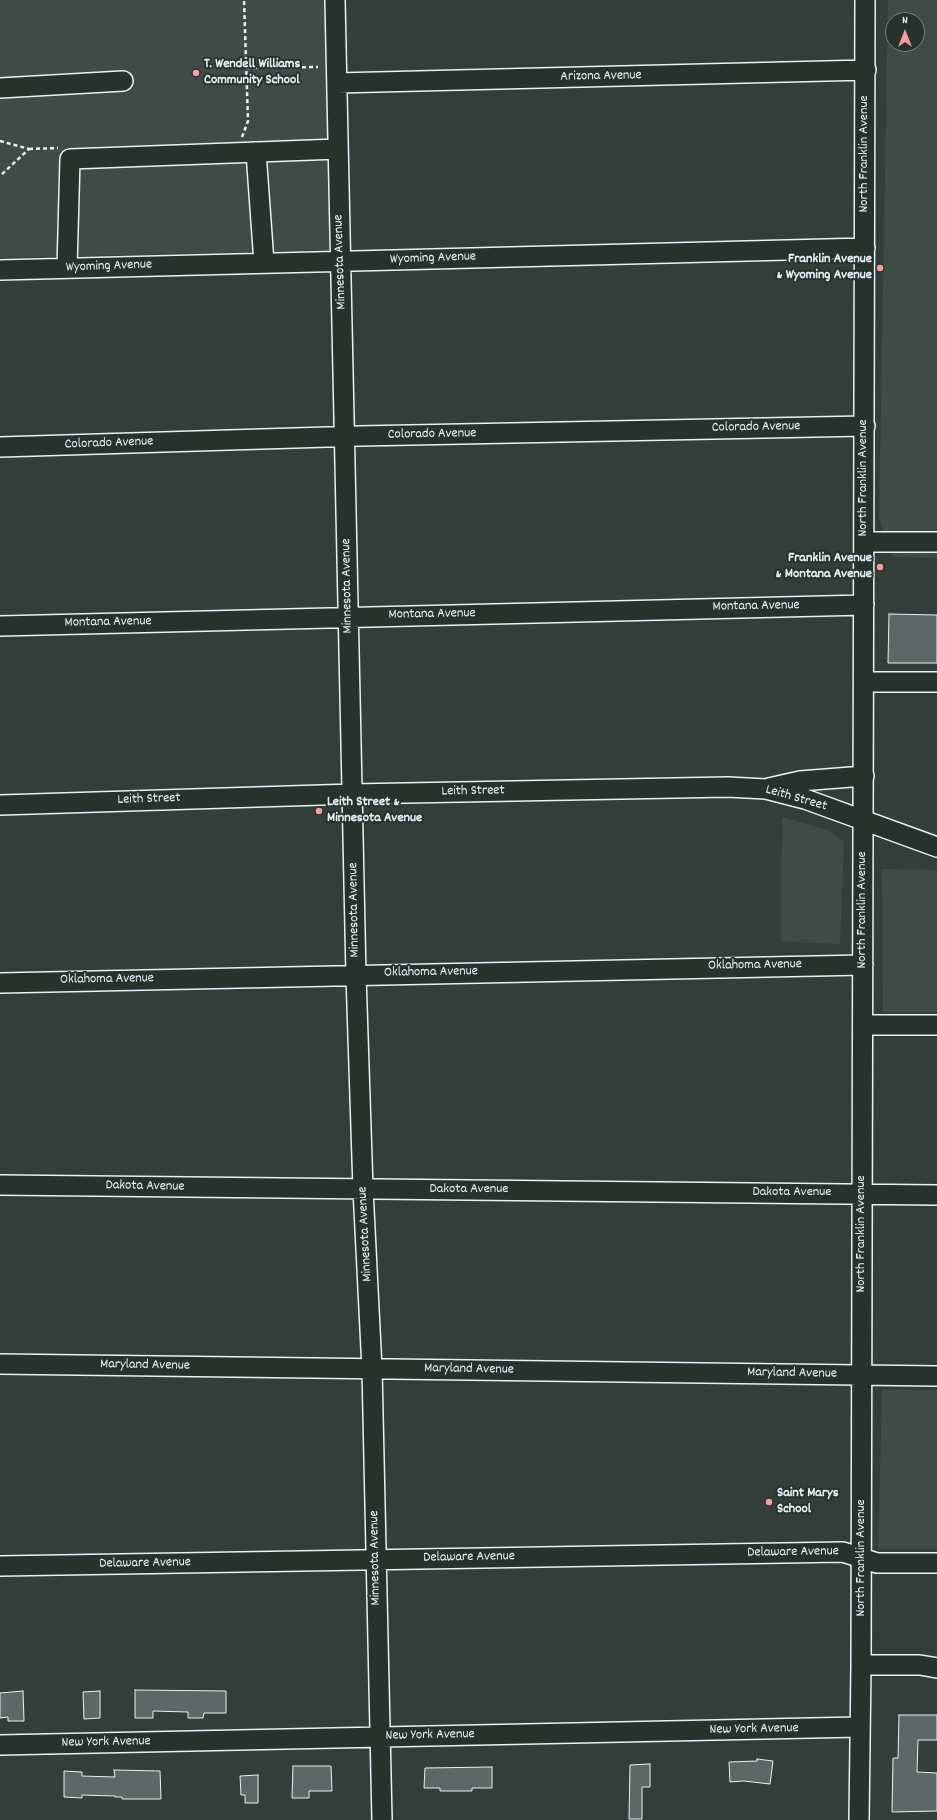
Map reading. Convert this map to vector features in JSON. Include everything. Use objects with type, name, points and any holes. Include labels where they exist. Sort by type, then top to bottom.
[{"type":"street","name":"Minnesota Avenue","points":[[335,0],[356,975],[363,1189],[372,1368],[382,1820]]},
{"type":"street","name":"North Franklin Avenue","points":[[859,1820],[861,1665],[861,1193],[864,776],[865,0]]},
{"type":"street","name":"Arizona Avenue","points":[[337,83],[866,70]]},
{"type":"street","points":[[0,88],[123,81]]},
{"type":"street","points":[[67,268],[70,159],[248,148],[338,149]]},
{"type":"street","points":[[248,148],[264,263]]},
{"type":"street","name":"Wyoming Avenue","points":[[0,270],[865,248]]},
{"type":"street","name":"Colorado Avenue","points":[[0,447],[345,437],[865,426]]},
{"type":"street","points":[[864,542],[937,542]]},
{"type":"street","name":"Montana Avenue","points":[[0,626],[864,605]]},
{"type":"street","points":[[864,682],[937,682]]},
{"type":"street","points":[[766,789],[800,781],[864,776]]},
{"type":"street","name":"Leith Street","points":[[0,804],[353,794],[728,786],[766,789],[805,799],[937,847]]},
{"type":"street","name":"Oklahoma Avenue","points":[[0,983],[863,965]]},
{"type":"street","points":[[863,1025],[937,1025]]},
{"type":"street","name":"Dakota Avenue","points":[[0,1185],[937,1195]]},
{"type":"street","name":"Maryland Avenue","points":[[0,1364],[937,1376]]},
{"type":"street","name":"Delaware Avenue","points":[[0,1566],[843,1552],[877,1563],[937,1563]]},
{"type":"street","points":[[861,1665],[920,1665],[937,1668]]},
{"type":"street","name":"New York Avenue","points":[[0,1745],[859,1727]]},
{"type":"path","points":[[244,0],[248,148]]},
{"type":"path","points":[[246,68],[318,67]]},
{"type":"path","points":[[0,141],[29,149],[0,176]]},
{"type":"shaded area","points":[[0,0],[333,0],[331,250],[0,258]]},
{"type":"shaded area","points":[[888,0],[937,0],[937,558],[893,557],[879,519],[887,52],[925,52],[925,12],[888,12]]},
{"type":"shaded area","points":[[782,817],[827,830],[844,842],[840,944],[781,942]]},
{"type":"shaded area","points":[[882,869],[937,870],[937,1012],[883,1012]]},
{"type":"shaded area","points":[[882,1390],[937,1390],[937,1549],[878,1549]]},
{"type":"building","points":[[889,614],[937,615],[937,663],[888,663]]},
{"type":"building","points":[[135,1690],[226,1691],[226,1713],[204,1713],[203,1718],[188,1718],[188,1712],[153,1711],[153,1718],[135,1718]]},
{"type":"building","points":[[23,1691],[24,1721],[8,1721],[8,1717],[0,1718],[0,1693]]},
{"type":"building","points":[[100,1691],[100,1718],[84,1719],[83,1692]]},
{"type":"building","points":[[899,1715],[937,1715],[937,1740],[918,1740],[917,1772],[937,1773],[937,1811],[892,1812],[893,1758],[898,1758]]},
{"type":"building","points":[[757,1759],[773,1761],[770,1784],[744,1781],[730,1782],[729,1762],[757,1761]]},
{"type":"building","points":[[650,1764],[650,1787],[642,1787],[642,1819],[629,1819],[630,1765]]},
{"type":"building","points":[[293,1766],[331,1766],[332,1791],[309,1791],[309,1798],[292,1798]]},
{"type":"building","points":[[492,1767],[492,1788],[472,1788],[472,1791],[440,1791],[440,1788],[424,1788],[425,1768]]},
{"type":"building","points":[[114,1770],[160,1771],[161,1799],[122,1799],[122,1797],[115,1796],[82,1795],[82,1798],[64,1797],[64,1771],[82,1772],[82,1776],[115,1777]]},
{"type":"building","points":[[258,1775],[258,1803],[245,1803],[245,1795],[241,1795],[240,1776]]},
{"type":"place","name":"T. Wendell Williams Community School","points":[[196,73]]},
{"type":"place","name":"Franklin Avenue & Wyoming Avenue","points":[[880,268]]},
{"type":"place","name":"Franklin Avenue & Montana Avenue","points":[[880,567]]},
{"type":"place","name":"Leith Street & Minnesota Avenue","points":[[319,811]]},
{"type":"place","name":"Saint Marys School","points":[[769,1502]]}]
